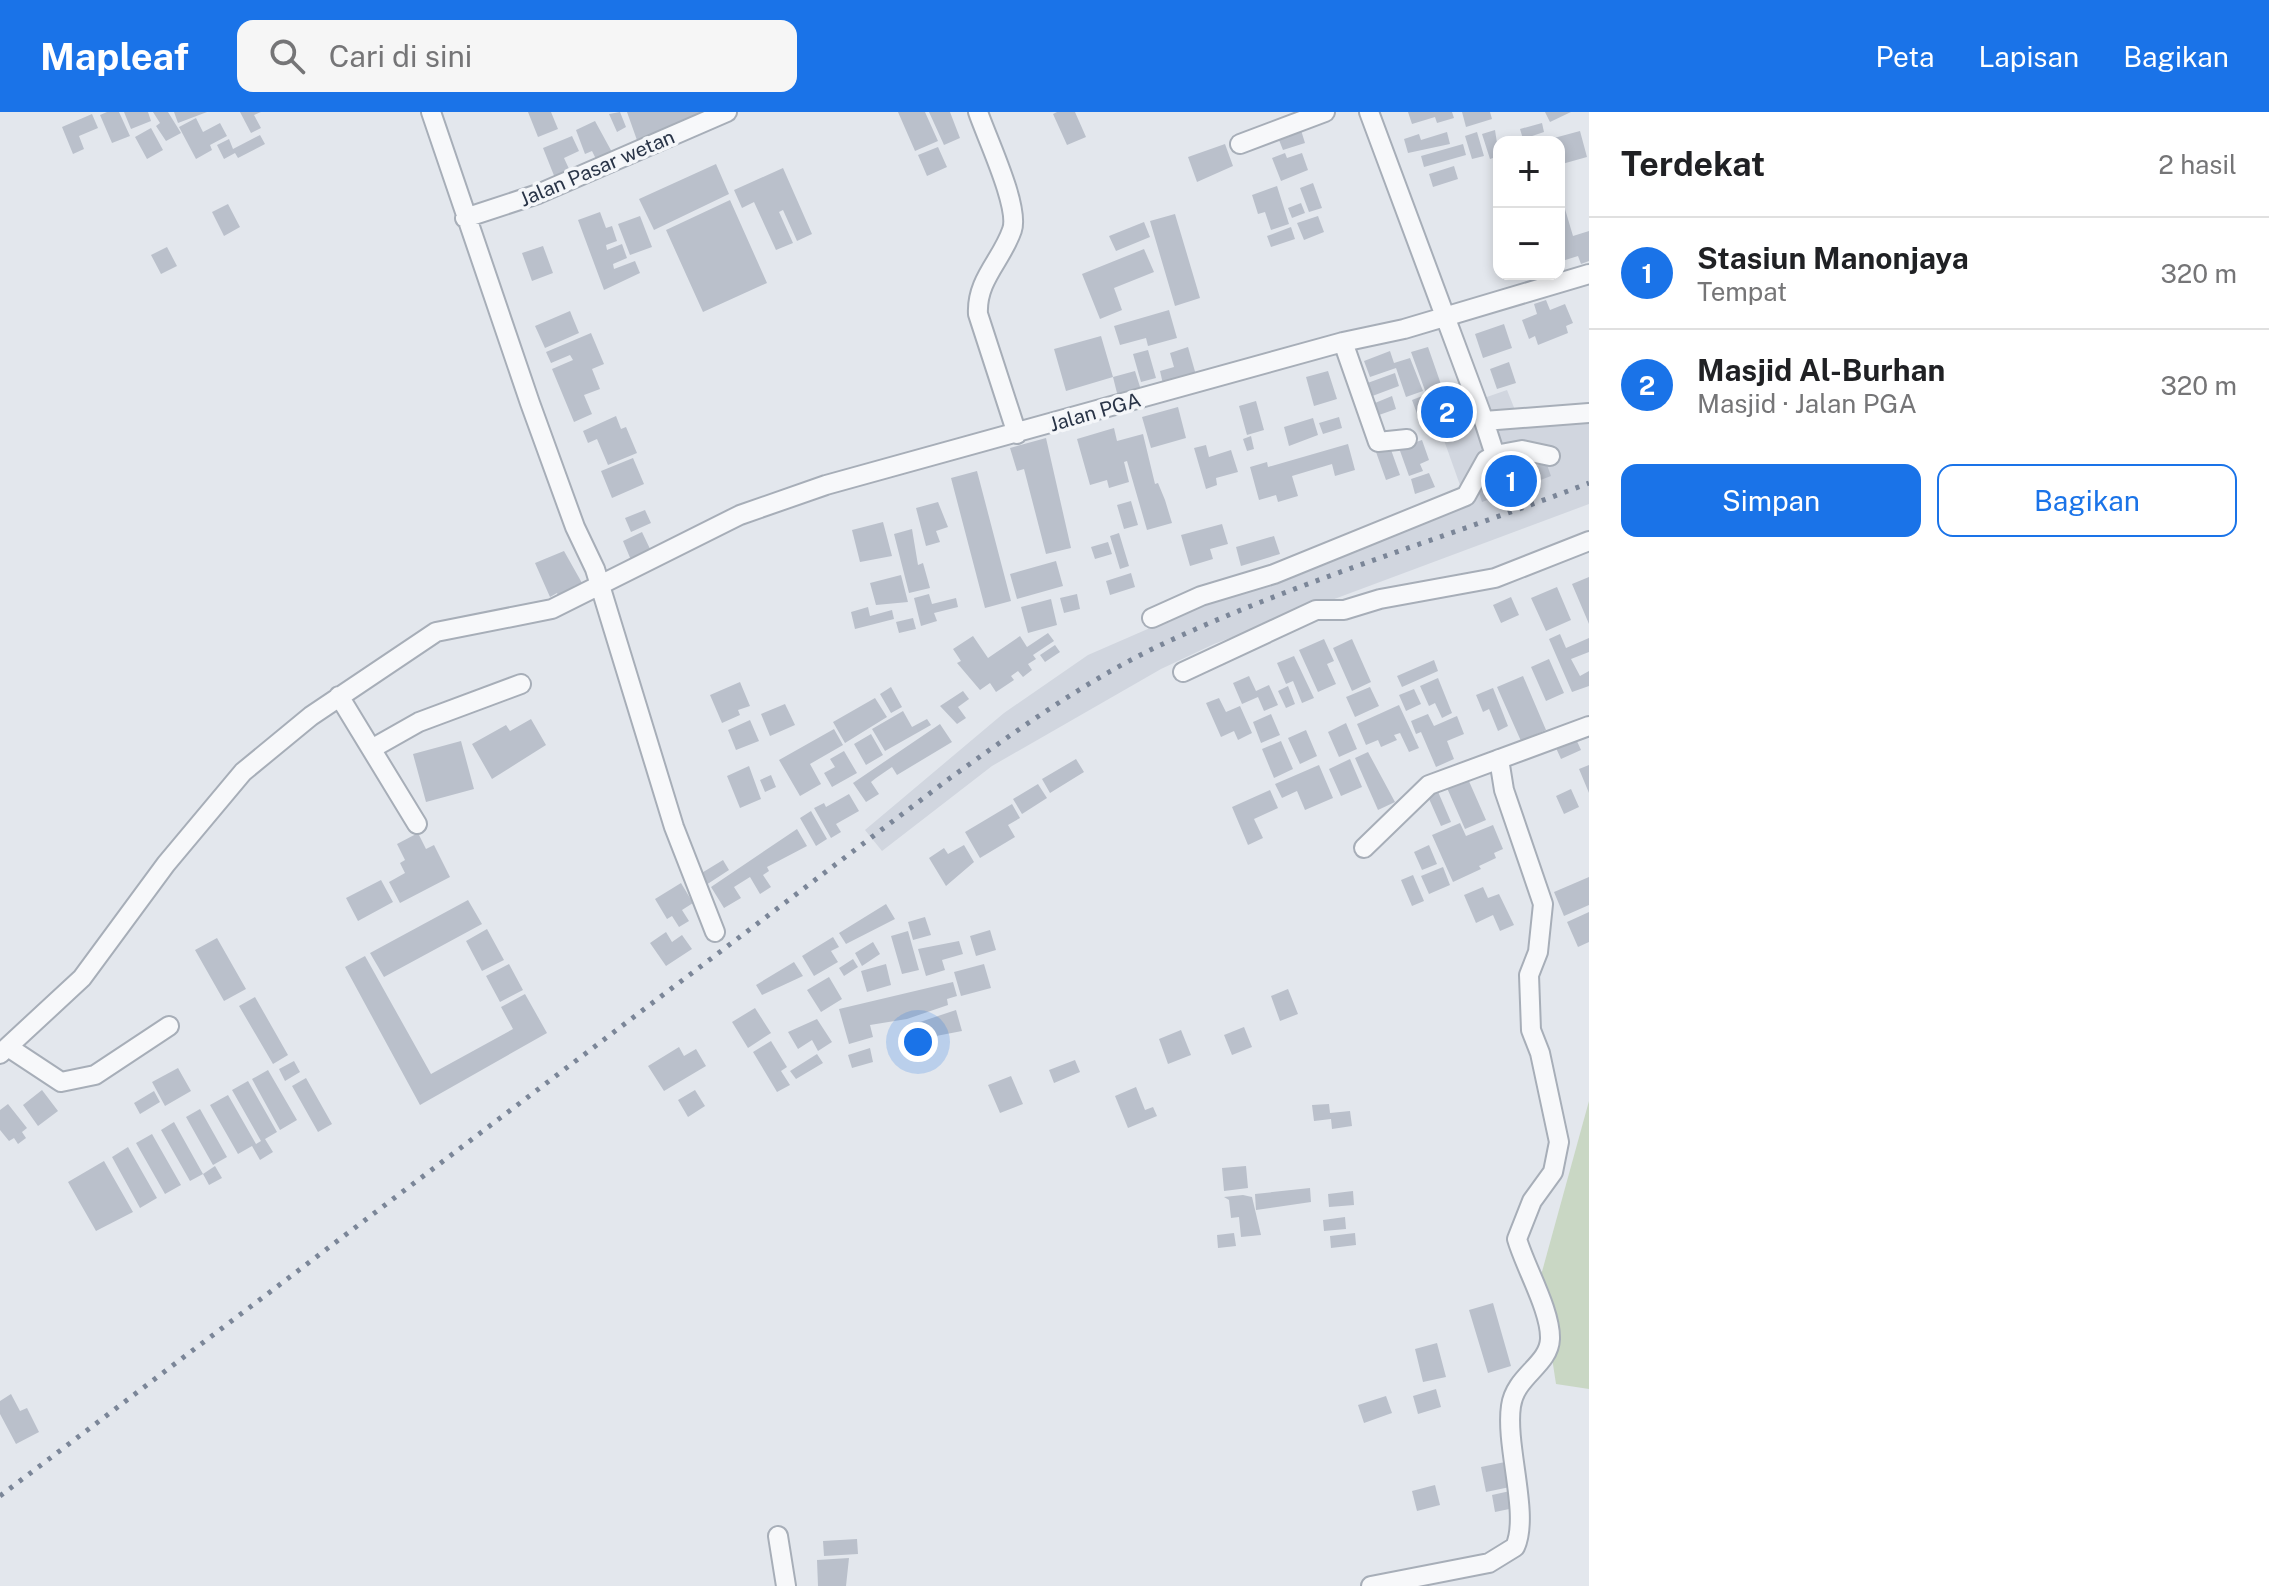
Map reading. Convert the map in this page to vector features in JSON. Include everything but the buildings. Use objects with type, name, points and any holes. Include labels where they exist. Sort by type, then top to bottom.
[{"type":"street","points":[[431,112],[465,218],[570,513],[607,583],[674,827],[715,932]]},
{"type":"street","name":"Jalan Pasar wetan","points":[[465,218],[547,190],[727,112]]},
{"type":"street","points":[[978,112],[1012,208],[1014,227],[982,285],[977,298],[978,314],[1017,434]]},
{"type":"street","points":[[1240,144],[1325,112]]},
{"type":"street","points":[[1369,112],[1495,455]]},
{"type":"street","name":"Jalan PGA","points":[[4,1051],[82,978],[166,864],[243,772],[339,696],[436,632],[552,609],[740,515],[826,485],[1589,274]]},
{"type":"street","points":[[1343,342],[1378,442],[1407,439]]},
{"type":"street","points":[[1484,421],[1589,413]]},
{"type":"street","points":[[1152,618],[1201,596],[1274,574],[1466,496],[1486,460],[1495,455],[1522,450],[1550,456]]},
{"type":"street","points":[[1183,672],[1316,610],[1344,610],[1380,599],[1495,578],[1589,541]]},
{"type":"street","points":[[373,748],[419,722],[521,684]]},
{"type":"street","points":[[339,696],[417,824]]},
{"type":"street","points":[[1364,848],[1429,785],[1589,726]]},
{"type":"street","points":[[1371,1586],[1489,1563],[1515,1547],[1519,1528],[1509,1439],[1510,1409],[1519,1382],[1544,1355],[1549,1343],[1542,1307],[1517,1239],[1532,1201],[1553,1172],[1559,1142],[1540,1053],[1531,1030],[1529,975],[1541,939],[1543,904],[1504,790],[1499,759]]},
{"type":"street","points":[[4,1051],[61,1082],[95,1075],[169,1026]]},
{"type":"street","points":[[778,1536],[786,1586]]},
{"type":"shaded area","points":[[1474,382],[1481,399],[1507,390],[1521,425],[1589,420],[1589,504],[1214,644],[1161,669],[992,766],[882,851],[865,830],[1004,713],[1088,655],[1235,591],[1466,502],[1429,398]]},
{"type":"green space","points":[[1589,1101],[1589,1389],[1556,1384],[1540,1279]]},
{"type":"railway","points":[[0,1496],[950,778],[1055,705],[1138,656],[1218,619],[1589,483]]},
{"type":"place","name":"Masjid Al-Burhan","points":[[1447,412]]},
{"type":"place","name":"Stasiun Manonjaya","points":[[1511,481]]}]
